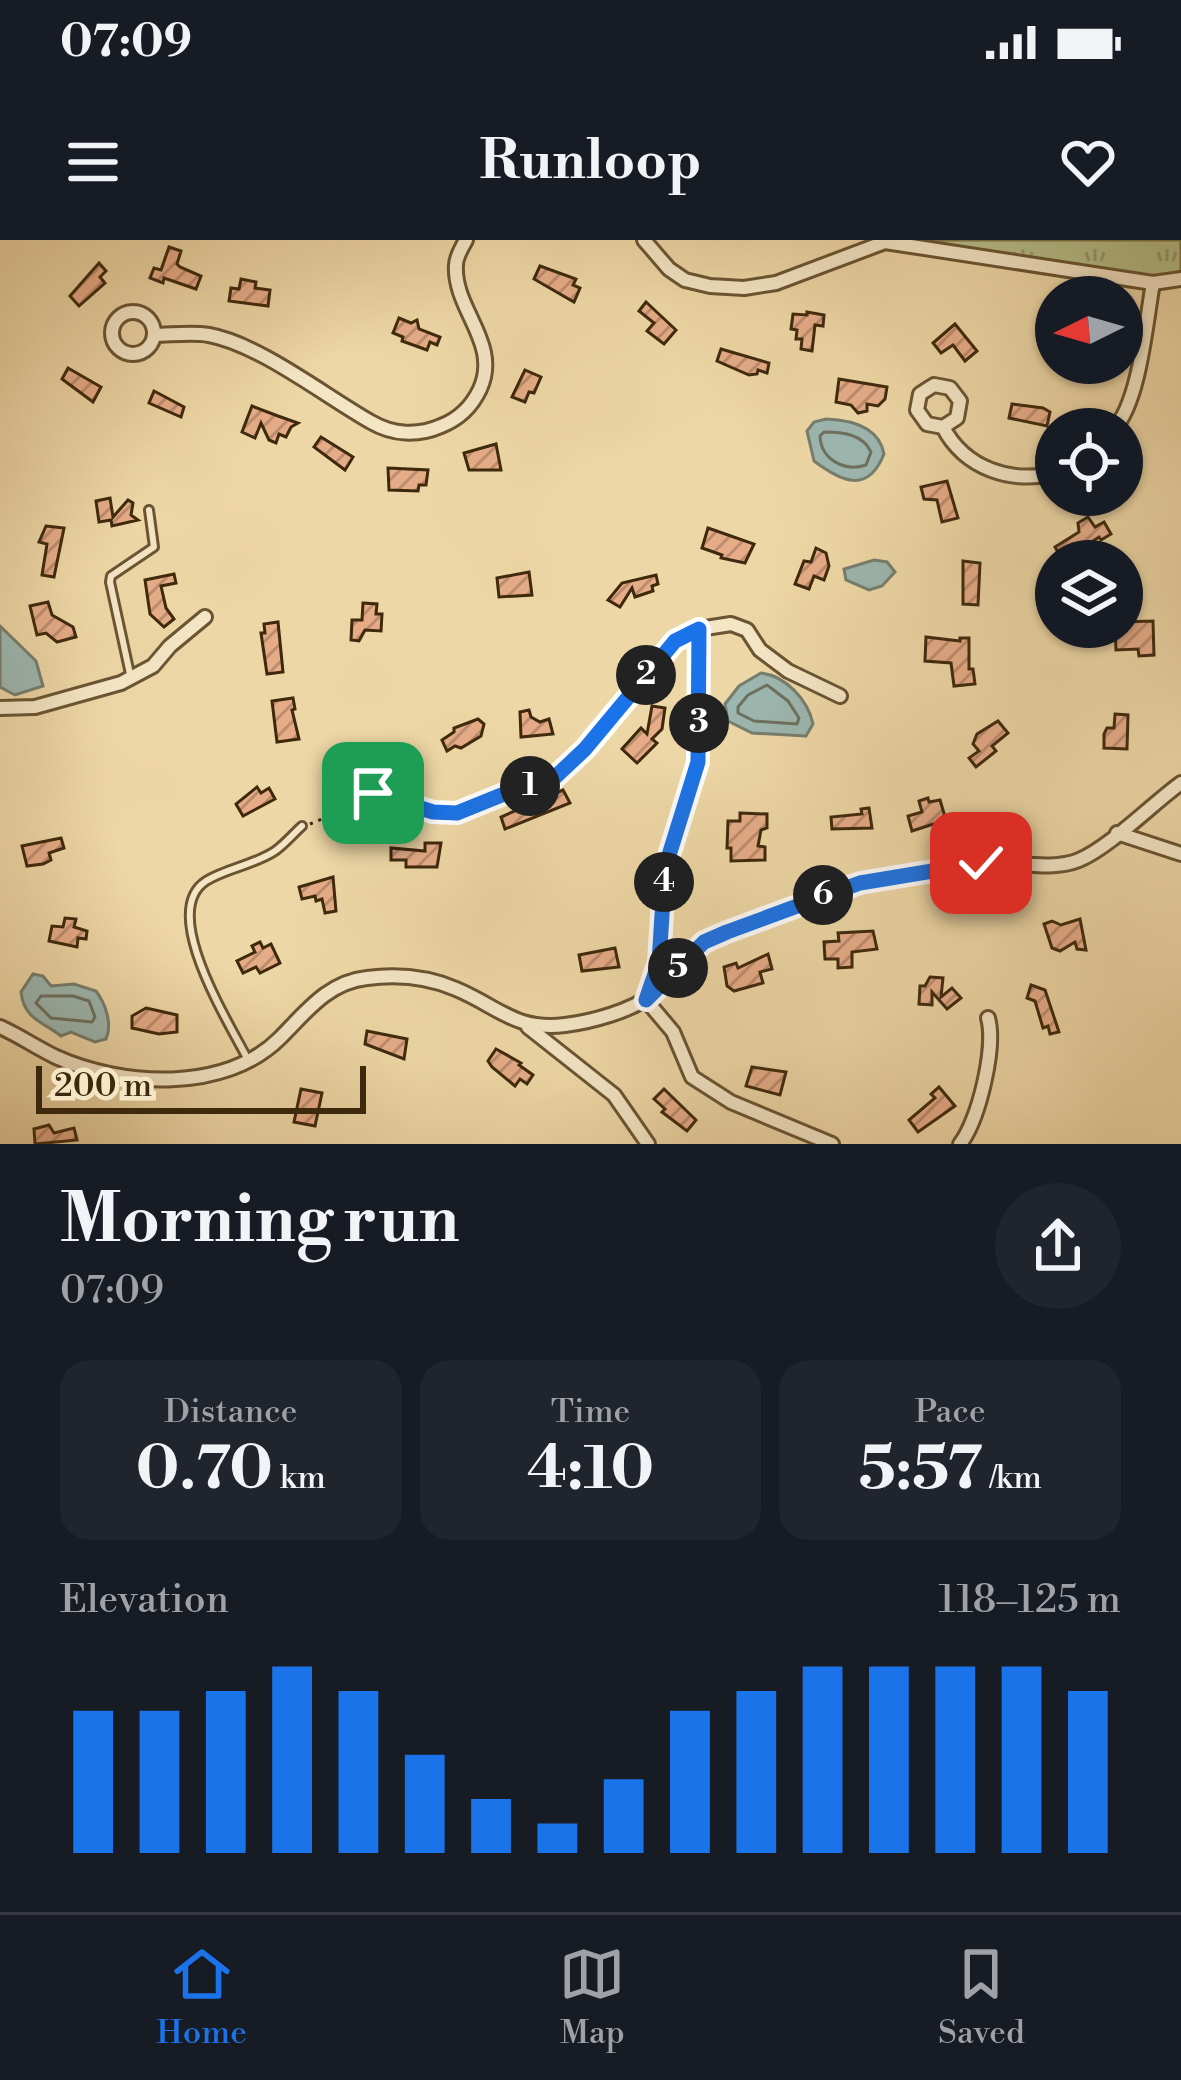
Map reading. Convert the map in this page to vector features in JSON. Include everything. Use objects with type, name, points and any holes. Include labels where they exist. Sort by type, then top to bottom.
[{"type":"street","points":[[154,335],[204,334],[228,340],[383,429],[413,434],[439,428],[458,418],[484,381],[486,357],[456,265],[466,240]]},
{"type":"street","points":[[644,240],[669,269],[685,280],[710,286],[776,283],[886,242],[1153,283],[1181,279]]},
{"type":"street","points":[[1125,408],[1153,283]]},
{"type":"street","points":[[943,427],[963,455],[1001,474],[1035,478]]},
{"type":"street","points":[[0,708],[35,707],[131,678],[153,666],[205,617]]},
{"type":"street","points":[[360,801],[373,793],[386,794],[433,812],[457,813],[551,781],[585,749],[675,641],[699,629],[731,624],[747,630],[760,650],[788,670],[840,696]]},
{"type":"street","points":[[646,1000],[659,962],[665,868],[698,762],[699,629]]},
{"type":"street","points":[[527,1026],[569,1024],[646,1000],[704,942],[860,883],[981,863],[1062,866],[1084,858],[1181,783]]},
{"type":"street","points":[[1117,832],[1181,854]]},
{"type":"street","points":[[0,1028],[56,1057],[124,1078],[177,1078],[218,1072],[248,1060],[346,982],[425,978],[456,988],[527,1026],[614,1095],[648,1144]]},
{"type":"street","points":[[646,1000],[673,1032],[692,1077],[731,1102],[832,1144]]},
{"type":"street","points":[[960,1144],[974,1125],[993,1034],[988,1018]]},
{"type":"lane","points":[[131,678],[110,582],[111,576],[154,547],[149,510]]},
{"type":"lane","points":[[248,1060],[201,967],[190,903],[201,884],[272,853],[302,826]]},
{"type":"path","points":[[302,826],[360,801]]},
{"type":"green space","points":[[885,240],[1181,240],[1181,279],[1153,283],[1143,281],[1143,276],[1109,276]]},
{"type":"water","points":[[814,422],[854,423],[876,437],[884,454],[870,475],[844,479],[814,461],[807,431]]},
{"type":"water","points":[[874,560],[887,562],[895,572],[882,586],[869,590],[846,580],[844,569]]},
{"type":"water","points":[[0,626],[36,661],[43,686],[15,695],[0,687]]},
{"type":"water","points":[[761,673],[787,684],[801,698],[813,724],[806,736],[752,733],[728,721],[725,704],[739,686]]},
{"type":"water","points":[[33,974],[43,976],[51,986],[74,984],[96,991],[107,1014],[106,1039],[95,1042],[71,1032],[61,1036],[36,1019],[26,1009],[21,992]]},
{"type":"building","points":[[169,247],[181,251],[180,267],[201,276],[196,289],[150,278],[154,268],[161,270]]},
{"type":"building","points":[[99,263],[106,271],[100,277],[105,283],[79,306],[70,296]]},
{"type":"building","points":[[540,266],[576,279],[573,285],[580,288],[574,302],[534,279]]},
{"type":"building","points":[[241,279],[270,290],[268,306],[229,301],[231,288],[239,289]]},
{"type":"building","points":[[646,302],[676,330],[664,344],[647,331],[654,323],[639,311]]},
{"type":"building","points":[[793,314],[824,315],[823,326],[815,325],[812,351],[801,349],[802,339],[796,339],[797,330],[791,329]]},
{"type":"building","points":[[399,318],[411,323],[417,320],[419,329],[440,337],[437,345],[430,342],[427,350],[402,341],[403,337],[393,333]]},
{"type":"building","points":[[955,324],[977,351],[965,361],[953,345],[941,353],[933,343]]},
{"type":"building","points":[[721,349],[769,363],[767,373],[758,370],[749,375],[717,361]]},
{"type":"building","points":[[68,368],[101,387],[93,402],[62,379]]},
{"type":"building","points":[[525,370],[541,377],[525,402],[512,397]]},
{"type":"building","points":[[839,379],[887,387],[885,399],[878,406],[867,404],[867,411],[858,413],[851,405],[836,402]]},
{"type":"building","points":[[154,391],[184,407],[181,417],[149,403]]},
{"type":"building","points":[[1012,404],[1043,408],[1035,408],[1035,423],[1009,418]]},
{"type":"building","points":[[252,406],[298,423],[286,437],[279,434],[276,443],[269,440],[261,423],[255,438],[242,432]]},
{"type":"building","points":[[321,437],[353,457],[345,470],[314,447]]},
{"type":"building","points":[[496,444],[501,470],[469,470],[464,453]]},
{"type":"building","points":[[388,468],[428,470],[426,485],[419,485],[418,491],[389,490]]},
{"type":"building","points":[[947,481],[958,518],[942,522],[937,500],[924,499],[921,487]]},
{"type":"building","points":[[110,498],[113,517],[128,500],[133,503],[131,515],[138,520],[112,526],[111,520],[99,522],[96,501]]},
{"type":"building","points":[[1088,517],[1095,527],[1104,522],[1111,534],[1101,540],[1066,540],[1079,532],[1078,523]]},
{"type":"building","points":[[46,526],[64,528],[54,577],[42,575],[47,544],[39,542]]},
{"type":"building","points":[[708,528],[754,544],[745,563],[702,548]]},
{"type":"building","points":[[816,548],[826,553],[829,566],[824,580],[814,576],[809,589],[795,584],[804,561],[811,562]]},
{"type":"building","points":[[963,561],[980,563],[978,605],[963,604]]},
{"type":"building","points":[[529,572],[532,595],[499,597],[497,578]]},
{"type":"building","points":[[174,574],[176,583],[161,586],[174,619],[164,627],[150,614],[145,580]]},
{"type":"building","points":[[656,575],[658,584],[652,586],[653,591],[635,597],[632,588],[620,607],[608,600],[622,583]]},
{"type":"building","points":[[48,602],[52,615],[73,627],[76,637],[57,642],[46,633],[37,635],[30,606]]},
{"type":"building","points":[[363,603],[377,604],[381,631],[365,630],[359,641],[351,640],[352,620],[362,620]]},
{"type":"building","points":[[1143,621],[1153,621],[1154,655],[1139,656],[1138,649],[1116,650],[1143,648]]},
{"type":"building","points":[[278,622],[283,672],[267,674],[261,633],[265,633],[264,624]]},
{"type":"building","points":[[926,637],[969,638],[969,669],[973,669],[975,684],[954,686],[951,663],[925,661]]},
{"type":"building","points":[[293,698],[299,739],[277,742],[272,701]]},
{"type":"building","points":[[652,706],[665,708],[662,729],[652,739],[657,743],[637,763],[622,749],[641,728],[647,734]]},
{"type":"building","points":[[529,710],[540,722],[549,719],[553,734],[521,737],[520,712]]},
{"type":"building","points":[[1115,714],[1128,715],[1127,749],[1104,748],[1104,734],[1107,728],[1114,728]]},
{"type":"building","points":[[478,719],[484,724],[481,736],[447,751],[442,740],[454,728]]},
{"type":"building","points":[[998,721],[1008,733],[976,767],[969,758],[979,751],[973,744],[977,734]]},
{"type":"building","points":[[257,787],[261,793],[269,788],[275,799],[243,816],[236,804]]},
{"type":"building","points":[[563,790],[570,803],[505,829],[501,817]]},
{"type":"building","points":[[928,798],[929,802],[940,800],[946,820],[912,831],[908,816],[922,812],[919,801]]},
{"type":"building","points":[[869,808],[872,828],[832,829],[831,817],[862,814],[861,809]]},
{"type":"building","points":[[740,813],[767,814],[767,828],[761,830],[758,846],[765,847],[765,860],[731,861],[728,821],[740,821]]},
{"type":"building","points":[[61,838],[64,848],[49,853],[51,860],[27,866],[22,846]]},
{"type":"building","points":[[425,843],[441,843],[437,867],[406,867],[406,860],[391,860],[391,848],[425,851]]},
{"type":"building","points":[[333,877],[336,911],[325,913],[322,899],[316,901],[315,896],[302,899],[299,887]]},
{"type":"building","points":[[65,918],[76,919],[74,927],[87,931],[86,939],[78,938],[77,947],[49,941],[52,926],[63,927]]},
{"type":"building","points":[[1080,919],[1086,950],[1077,949],[1075,942],[1060,951],[1052,948],[1044,924]]},
{"type":"building","points":[[873,931],[877,949],[852,952],[852,967],[838,968],[838,959],[825,959],[824,942],[839,941],[838,933]]},
{"type":"building","points":[[260,942],[263,948],[271,944],[280,963],[260,973],[256,967],[243,973],[237,961],[255,952],[252,946]]},
{"type":"building","points":[[615,948],[619,967],[582,971],[579,955]]},
{"type":"building","points":[[768,954],[772,969],[760,972],[763,983],[734,991],[727,986],[724,967],[736,963],[738,968]]},
{"type":"building","points":[[930,977],[943,978],[941,997],[952,988],[961,998],[947,1009],[932,992],[932,1005],[919,1004],[920,986]]},
{"type":"building","points":[[1031,985],[1045,990],[1059,1032],[1050,1034],[1048,1026],[1043,1028],[1035,1001],[1027,998]]},
{"type":"building","points":[[146,1008],[177,1015],[177,1032],[132,1028],[132,1016]]},
{"type":"building","points":[[367,1031],[407,1039],[404,1059],[365,1044]]},
{"type":"building","points":[[496,1049],[533,1075],[527,1084],[520,1079],[515,1086],[492,1067],[488,1061]]},
{"type":"building","points":[[752,1067],[786,1072],[780,1095],[746,1086]]},
{"type":"building","points":[[939,1087],[955,1106],[918,1132],[909,1120],[935,1098],[931,1094]]},
{"type":"building","points":[[301,1089],[322,1093],[315,1126],[294,1122]]},
{"type":"building","points":[[664,1089],[696,1120],[687,1131],[662,1112],[665,1109],[654,1099]]},
{"type":"building","points":[[49,1125],[54,1133],[74,1128],[77,1140],[35,1144],[34,1129]]},
{"type":"route","points":[[373,793],[433,812],[457,813],[551,781],[585,749],[675,641],[699,629],[698,762],[665,868],[659,962],[646,1000],[704,942],[727,932],[860,883],[981,863]]}]
